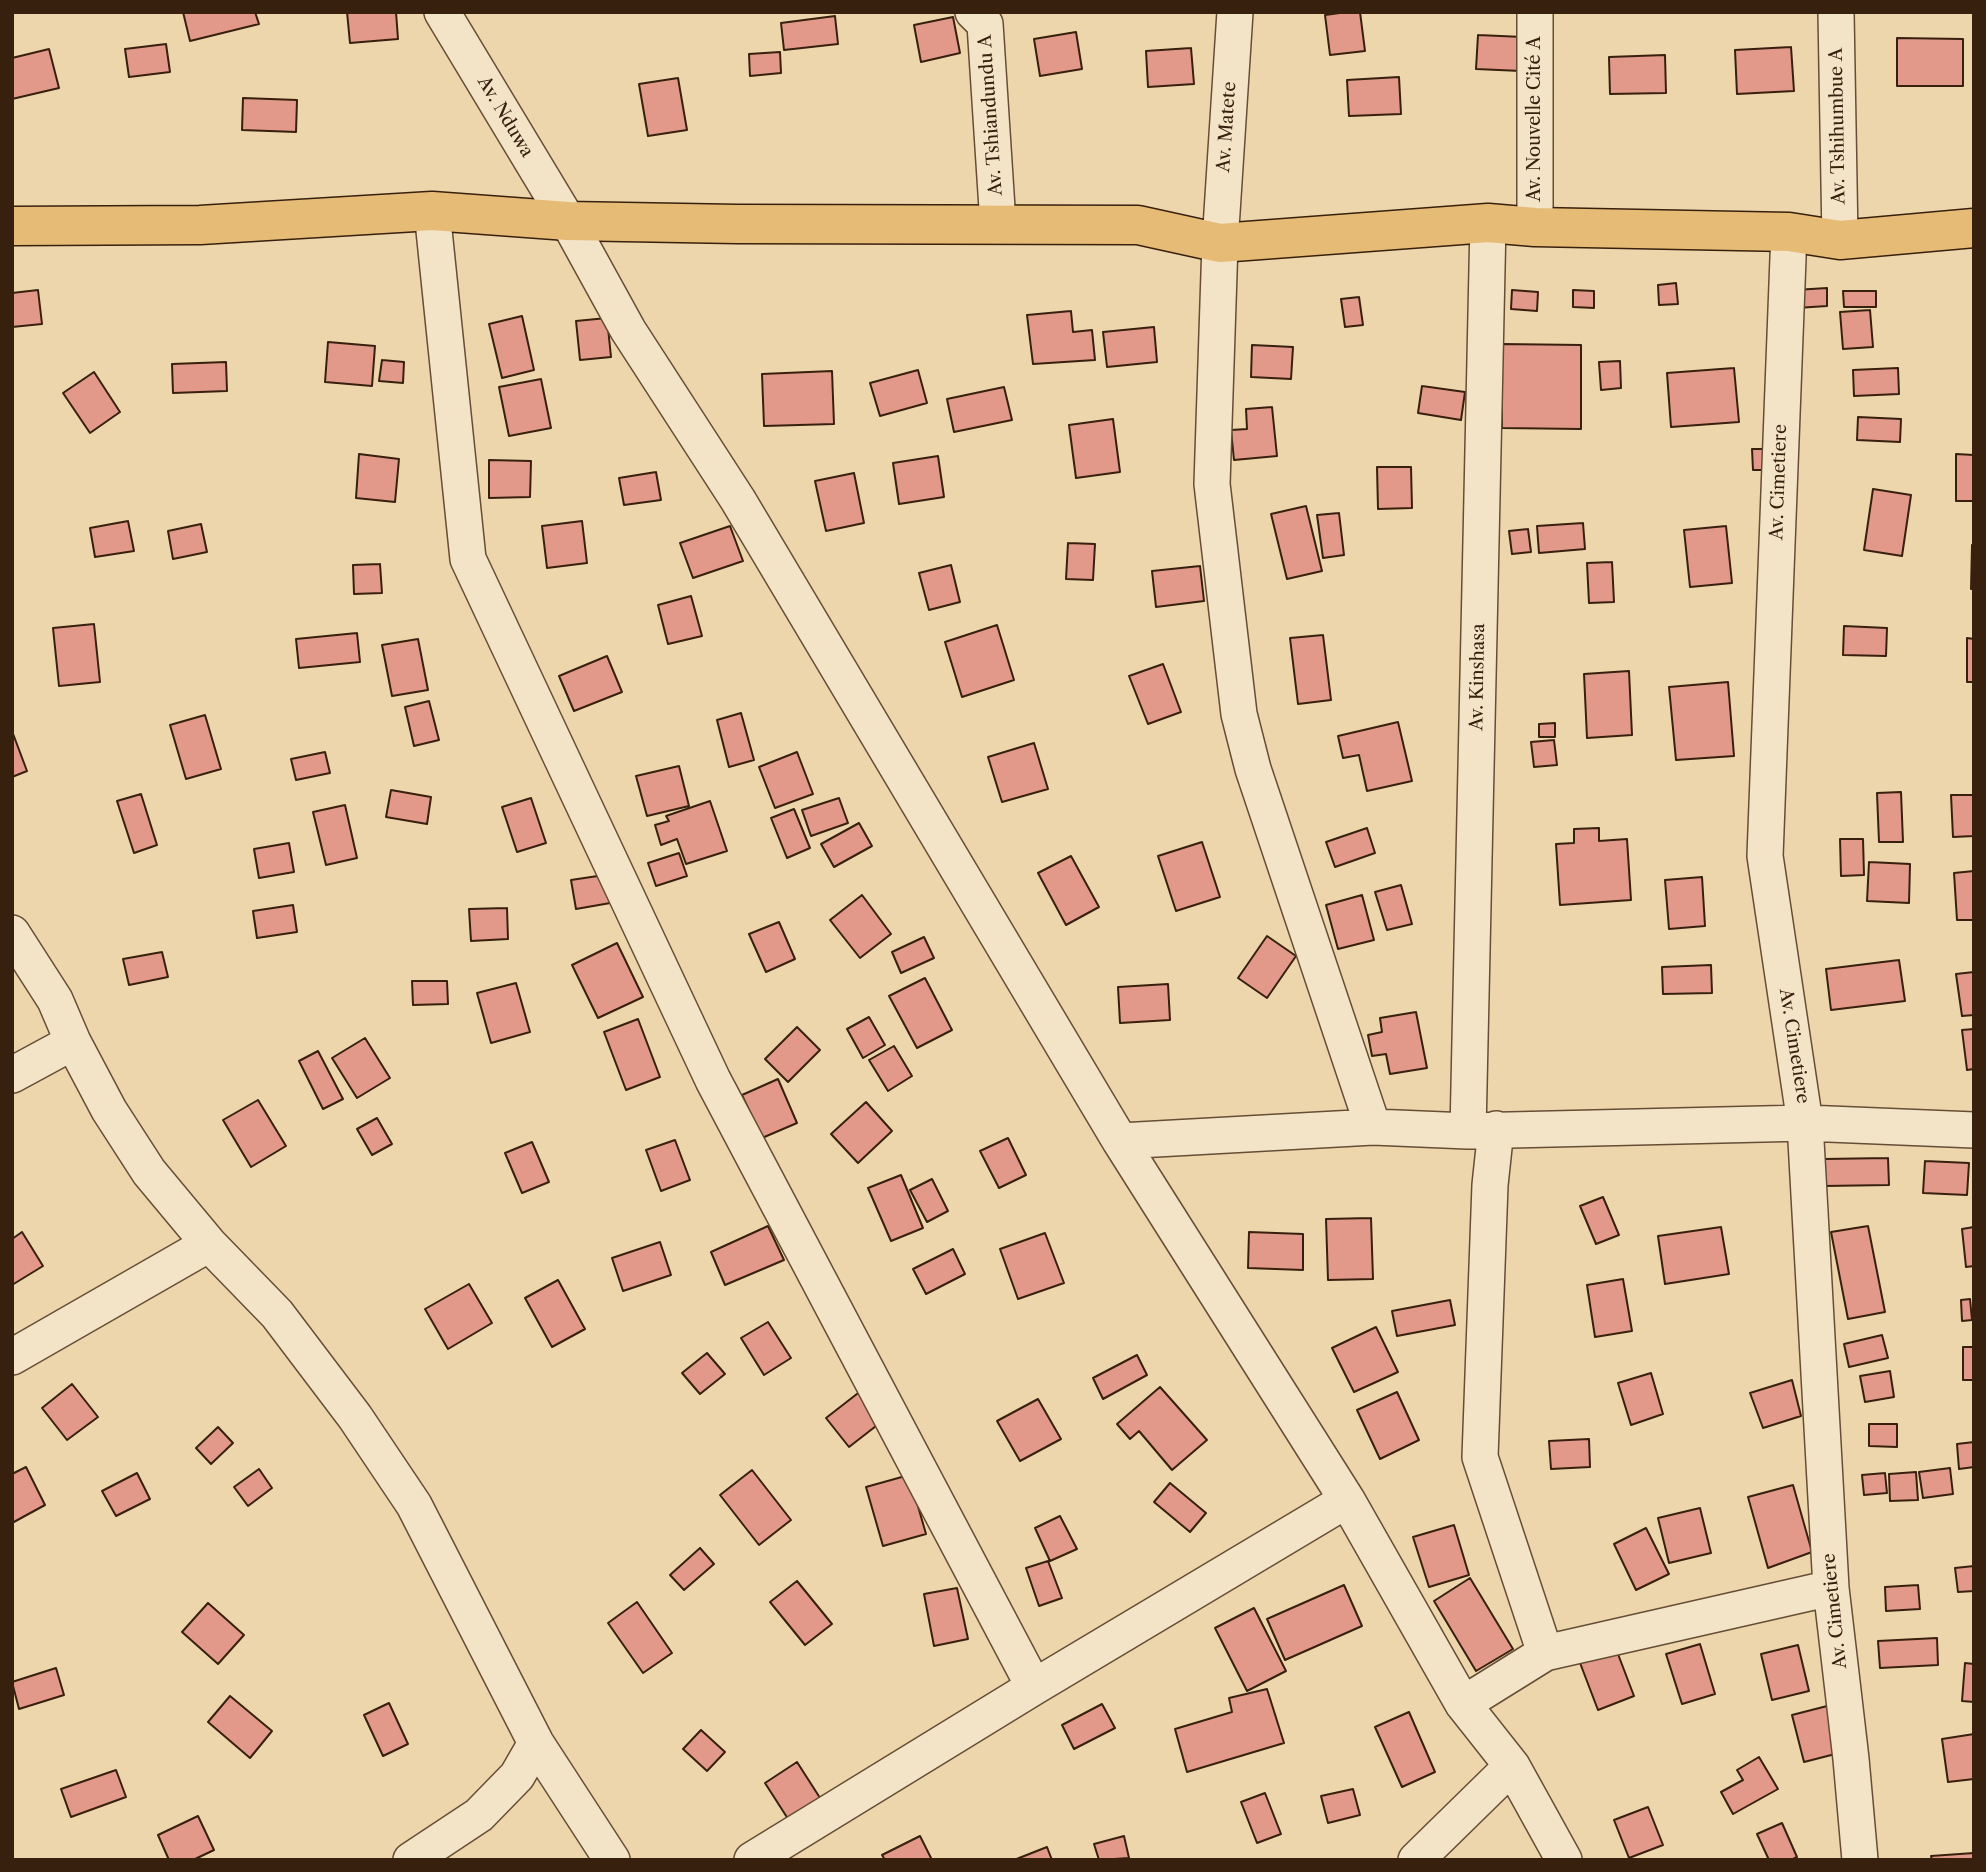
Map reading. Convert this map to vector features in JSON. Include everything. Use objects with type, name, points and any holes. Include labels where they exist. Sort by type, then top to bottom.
[{"type":"highway","points":[[12,226],[200,225],[432,211],[568,221],[1138,225],[1220,243],[1488,223],[1535,227],[1789,232],[1840,240],[1974,228]]},
{"type":"street","name":"Av. Nduwa","points":[[442,12],[568,221],[628,330],[746,512],[1119,1141],[1347,1500],[1463,1704],[1512,1766],[1564,1860]]},
{"type":"street","name":"Av. Matete","points":[[1235,12],[1220,243],[1212,484],[1240,714],[1253,769],[1373,1127]]},
{"type":"street","name":"Av. Nouvelle Cité A","points":[[1535,12],[1535,227]]},
{"type":"street","name":"Av. Tshihumbue A","points":[[1836,12],[1840,240]]},
{"type":"street","name":"Av. Tshiandundu A","points":[[980,16],[998,224]]},
{"type":"street","points":[[432,211],[468,559],[713,1080],[1034,1687]]},
{"type":"street","name":"Av. Kinshasa","points":[[1488,223],[1482,1130],[1490,1185],[1480,1457],[1545,1653]]},
{"type":"street","name":"Av. Cimetiere","points":[[1789,232],[1765,856],[1805,1124],[1831,1588],[1852,1759],[1860,1860]]},
{"type":"street","points":[[12,933],[55,999],[73,1042],[149,1172],[209,1244],[277,1314],[355,1417],[414,1505],[536,1743],[611,1860]]},
{"type":"street","points":[[12,1075],[73,1042]]},
{"type":"street","points":[[1119,1141],[1373,1127],[1482,1130],[1805,1124],[1974,1130]]},
{"type":"street","points":[[12,1357],[209,1244]]},
{"type":"street","points":[[752,1860],[1347,1500]]},
{"type":"street","points":[[1463,1704],[1545,1653],[1831,1588]]},
{"type":"street","points":[[411,1860],[479,1815],[517,1776],[536,1743]]},
{"type":"street","points":[[1416,1860],[1512,1766]]},
{"type":"building","points":[[183,12],[255,12],[259,24],[190,41]]},
{"type":"building","points":[[347,12],[396,12],[398,39],[350,43]]},
{"type":"building","points":[[1360,12],[1365,51],[1330,55],[1325,15]]},
{"type":"building","points":[[835,16],[838,44],[784,50],[781,23]]},
{"type":"building","points":[[953,17],[960,53],[921,62],[914,25]]},
{"type":"building","points":[[1076,32],[1082,69],[1040,76],[1034,39]]},
{"type":"building","points":[[1478,35],[1523,37],[1521,71],[1476,69]]},
{"type":"building","points":[[1897,38],[1963,39],[1963,86],[1897,86]]},
{"type":"building","points":[[166,44],[170,72],[129,77],[125,49]]},
{"type":"building","points":[[1791,47],[1794,91],[1737,94],[1735,50]]},
{"type":"building","points":[[1191,48],[1194,84],[1148,87],[1146,51]]},
{"type":"building","points":[[49,49],[59,88],[12,99],[12,58]]},
{"type":"building","points":[[780,52],[781,73],[750,76],[749,54]]},
{"type":"building","points":[[1665,55],[1666,93],[1610,94],[1609,57]]},
{"type":"building","points":[[1399,77],[1401,114],[1349,116],[1347,80]]},
{"type":"building","points":[[678,78],[687,130],[648,136],[639,84]]},
{"type":"building","points":[[243,98],[297,100],[296,132],[242,130]]},
{"type":"building","points":[[1676,283],[1678,304],[1659,305],[1658,285]]},
{"type":"building","points":[[1827,288],[1827,306],[1796,308],[1795,290]]},
{"type":"building","points":[[38,290],[42,324],[12,327],[12,293]]},
{"type":"building","points":[[1512,290],[1538,292],[1537,311],[1511,309]]},
{"type":"building","points":[[1573,290],[1594,291],[1594,308],[1573,307]]},
{"type":"building","points":[[1843,291],[1876,291],[1876,307],[1844,307]]},
{"type":"building","points":[[1359,297],[1363,325],[1345,327],[1341,299]]},
{"type":"building","points":[[1870,310],[1873,347],[1843,349],[1840,312]]},
{"type":"building","points":[[1071,311],[1073,332],[1092,330],[1095,360],[1033,364],[1027,315]]},
{"type":"building","points":[[522,316],[534,370],[502,378],[489,324]]},
{"type":"building","points":[[607,318],[611,357],[580,360],[576,321]]},
{"type":"building","points":[[1154,327],[1157,362],[1107,367],[1103,332]]},
{"type":"building","points":[[328,342],[375,346],[372,386],[325,382]]},
{"type":"building","points":[[1502,344],[1581,345],[1581,429],[1502,428]]},
{"type":"building","points":[[1252,345],[1293,347],[1291,379],[1251,377]]},
{"type":"building","points":[[382,360],[404,362],[403,383],[379,381]]},
{"type":"building","points":[[1620,361],[1621,388],[1601,390],[1599,362]]},
{"type":"building","points":[[226,362],[227,391],[173,393],[172,364]]},
{"type":"building","points":[[1734,368],[1739,422],[1671,427],[1667,373]]},
{"type":"building","points":[[1898,368],[1899,394],[1854,396],[1853,370]]},
{"type":"building","points":[[918,370],[927,403],[880,416],[870,383]]},
{"type":"building","points":[[832,371],[834,424],[764,426],[762,374]]},
{"type":"building","points":[[94,372],[120,412],[90,433],[63,393]]},
{"type":"building","points":[[541,379],[551,428],[509,436],[499,387]]},
{"type":"building","points":[[1422,386],[1465,392],[1461,420],[1418,413]]},
{"type":"building","points":[[1004,387],[1012,420],[954,432],[947,399]]},
{"type":"building","points":[[1272,407],[1277,456],[1234,460],[1231,430],[1247,429],[1246,409]]},
{"type":"building","points":[[1858,417],[1901,419],[1900,442],[1857,440]]},
{"type":"building","points":[[1113,419],[1120,472],[1076,478],[1069,425]]},
{"type":"building","points":[[1752,449],[1772,449],[1773,470],[1753,470]]},
{"type":"building","points":[[359,454],[399,459],[395,502],[356,498]]},
{"type":"building","points":[[1956,454],[1974,455],[1974,501],[1956,501]]},
{"type":"building","points":[[938,456],[944,497],[899,504],[893,463]]},
{"type":"building","points":[[489,460],[531,461],[530,497],[489,498]]},
{"type":"building","points":[[1377,467],[1411,467],[1412,508],[1378,509]]},
{"type":"building","points":[[656,472],[661,500],[624,505],[619,478]]},
{"type":"building","points":[[854,473],[864,523],[826,531],[815,481]]},
{"type":"building","points":[[1873,489],[1911,495],[1902,556],[1864,550]]},
{"type":"building","points":[[1306,506],[1322,571],[1287,579],[1271,514]]},
{"type":"building","points":[[1339,513],[1344,555],[1323,558],[1317,515]]},
{"type":"building","points":[[128,521],[134,551],[95,557],[90,528]]},
{"type":"building","points":[[582,521],[587,563],[547,568],[542,526]]},
{"type":"building","points":[[1583,523],[1585,549],[1539,553],[1537,526]]},
{"type":"building","points":[[201,524],[207,552],[173,559],[168,531]]},
{"type":"building","points":[[730,526],[743,561],[693,578],[680,543]]},
{"type":"building","points":[[1726,526],[1732,583],[1690,587],[1684,530]]},
{"type":"building","points":[[1528,529],[1531,552],[1512,554],[1509,531]]},
{"type":"building","points":[[1068,543],[1095,544],[1093,580],[1066,579]]},
{"type":"building","points":[[1974,545],[1974,589],[1971,589]]},
{"type":"building","points":[[1612,562],[1614,602],[1589,603],[1587,563]]},
{"type":"building","points":[[380,564],[382,593],[354,594],[353,565]]},
{"type":"building","points":[[951,565],[960,602],[929,610],[919,573]]},
{"type":"building","points":[[1200,566],[1204,601],[1156,607],[1152,571]]},
{"type":"building","points":[[691,596],[702,636],[668,644],[658,605]]},
{"type":"building","points":[[94,624],[100,682],[59,686],[53,628]]},
{"type":"building","points":[[997,625],[1014,680],[962,697],[945,642]]},
{"type":"building","points":[[1844,626],[1887,628],[1886,656],[1843,655]]},
{"type":"building","points":[[357,633],[360,662],[299,668],[296,639]]},
{"type":"building","points":[[1323,635],[1331,700],[1298,704],[1290,638]]},
{"type":"building","points":[[1967,638],[1974,639],[1974,682],[1967,682]]},
{"type":"building","points":[[418,639],[428,690],[392,696],[382,645]]},
{"type":"building","points":[[607,656],[622,692],[574,711],[559,676]]},
{"type":"building","points":[[1163,664],[1181,712],[1148,724],[1129,676]]},
{"type":"building","points":[[1629,671],[1632,735],[1587,738],[1584,674]]},
{"type":"building","points":[[1728,682],[1734,756],[1676,760],[1669,687]]},
{"type":"building","points":[[429,701],[439,740],[414,746],[405,707]]},
{"type":"building","points":[[741,713],[754,760],[729,767],[717,720]]},
{"type":"building","points":[[205,715],[221,769],[186,779],[170,725]]},
{"type":"building","points":[[1398,722],[1412,781],[1367,791],[1359,755],[1343,758],[1338,736]]},
{"type":"building","points":[[1555,723],[1555,737],[1539,737],[1539,724]]},
{"type":"building","points":[[12,731],[27,771],[12,777]]},
{"type":"building","points":[[1554,740],[1557,765],[1534,767],[1531,742]]},
{"type":"building","points":[[1034,743],[1048,789],[1002,802],[988,757]]},
{"type":"building","points":[[325,752],[330,773],[296,780],[291,759]]},
{"type":"building","points":[[797,752],[813,794],[775,808],[759,767]]},
{"type":"building","points":[[679,766],[689,806],[647,816],[636,776]]},
{"type":"building","points":[[391,790],[431,797],[427,824],[386,817]]},
{"type":"building","points":[[1901,792],[1903,842],[1879,842],[1877,793]]},
{"type":"building","points":[[141,794],[157,845],[134,853],[117,801]]},
{"type":"building","points":[[1951,795],[1974,795],[1974,836],[1953,837]]},
{"type":"building","points":[[531,798],[546,843],[517,852],[502,807]]},
{"type":"building","points":[[839,798],[848,823],[811,836],[802,810]]},
{"type":"building","points":[[710,801],[727,851],[686,864],[677,839],[661,845],[655,825],[669,821],[666,816]]},
{"type":"building","points":[[345,805],[357,858],[326,865],[313,812]]},
{"type":"building","points":[[794,809],[810,848],[787,858],[771,818]]},
{"type":"building","points":[[859,823],[872,846],[834,867],[821,844]]},
{"type":"building","points":[[1367,828],[1375,853],[1335,867],[1326,842]]},
{"type":"building","points":[[1599,828],[1599,841],[1627,839],[1631,900],[1560,905],[1556,844],[1574,843],[1574,829]]},
{"type":"building","points":[[1840,839],[1863,839],[1864,875],[1841,876]]},
{"type":"building","points":[[1202,842],[1220,897],[1176,911],[1158,856]]},
{"type":"building","points":[[289,843],[294,872],[259,878],[254,849]]},
{"type":"building","points":[[679,853],[687,876],[656,886],[648,863]]},
{"type":"building","points":[[1071,856],[1099,907],[1066,925],[1038,873]]},
{"type":"building","points":[[1869,862],[1910,864],[1909,903],[1867,901]]},
{"type":"building","points":[[1974,871],[1974,920],[1957,920],[1954,873]]},
{"type":"building","points":[[611,874],[616,902],[576,909],[571,880]]},
{"type":"building","points":[[1702,877],[1705,926],[1669,929],[1665,880]]},
{"type":"building","points":[[1401,885],[1412,924],[1387,930],[1375,892]]},
{"type":"building","points":[[862,895],[891,934],[860,958],[830,920]]},
{"type":"building","points":[[1362,895],[1374,940],[1338,949],[1326,905]]},
{"type":"building","points":[[293,905],[297,932],[257,938],[253,911]]},
{"type":"building","points":[[507,908],[508,939],[471,941],[469,909]]},
{"type":"building","points":[[779,922],[795,959],[766,972],[749,934]]},
{"type":"building","points":[[1267,936],[1296,956],[1267,998],[1238,978]]},
{"type":"building","points":[[924,937],[934,958],[901,973],[892,952]]},
{"type":"building","points":[[617,943],[643,997],[598,1018],[572,965]]},
{"type":"building","points":[[162,952],[168,977],[129,985],[123,959]]},
{"type":"building","points":[[1899,960],[1905,1001],[1831,1010],[1826,969]]},
{"type":"building","points":[[1711,965],[1712,993],[1663,994],[1662,967]]},
{"type":"building","points":[[1974,972],[1974,1015],[1962,1016],[1956,974]]},
{"type":"building","points":[[925,978],[952,1030],[917,1048],[889,996]]},
{"type":"building","points":[[412,981],[447,981],[448,1004],[413,1005]]},
{"type":"building","points":[[516,983],[530,1032],[491,1043],[477,993]]},
{"type":"building","points":[[1168,984],[1170,1020],[1120,1023],[1118,987]]},
{"type":"building","points":[[1416,1012],[1427,1068],[1390,1074],[1386,1054],[1372,1056],[1368,1035],[1382,1032],[1380,1018]]},
{"type":"building","points":[[869,1017],[885,1045],[863,1058],[847,1029]]},
{"type":"building","points":[[638,1019],[660,1077],[626,1090],[604,1032]]},
{"type":"building","points":[[797,1027],[820,1050],[788,1082],[765,1059]]},
{"type":"building","points":[[1974,1029],[1974,1069],[1967,1070],[1962,1030]]},
{"type":"building","points":[[365,1038],[390,1078],[357,1098],[332,1058]]},
{"type":"building","points":[[894,1046],[912,1076],[888,1091],[869,1060]]},
{"type":"building","points":[[318,1051],[343,1099],[323,1109],[299,1061]]},
{"type":"building","points":[[778,1079],[797,1123],[762,1138],[742,1095]]},
{"type":"building","points":[[258,1100],[286,1146],[251,1167],[223,1120]]},
{"type":"building","points":[[866,1102],[892,1131],[858,1163],[831,1134]]},
{"type":"building","points":[[377,1118],[392,1144],[372,1155],[357,1129]]},
{"type":"building","points":[[1008,1138],[1026,1175],[999,1188],[980,1151]]},
{"type":"building","points":[[675,1140],[690,1180],[661,1191],[646,1150]]},
{"type":"building","points":[[532,1142],[549,1182],[522,1193],[505,1153]]},
{"type":"building","points":[[1888,1158],[1889,1185],[1824,1186],[1824,1159]]},
{"type":"building","points":[[1925,1161],[1969,1163],[1967,1195],[1923,1193]]},
{"type":"building","points":[[901,1175],[923,1228],[891,1241],[868,1188]]},
{"type":"building","points":[[932,1179],[948,1211],[927,1222],[910,1190]]},
{"type":"building","points":[[1603,1197],[1619,1235],[1596,1244],[1580,1206]]},
{"type":"building","points":[[1371,1218],[1373,1279],[1328,1280],[1326,1219]]},
{"type":"building","points":[[768,1226],[784,1260],[725,1285],[711,1252]]},
{"type":"building","points":[[1868,1226],[1885,1312],[1848,1319],[1831,1232]]},
{"type":"building","points":[[1721,1227],[1729,1274],[1665,1284],[1658,1236]]},
{"type":"building","points":[[1974,1227],[1974,1266],[1966,1267],[1962,1229]]},
{"type":"building","points":[[22,1232],[43,1266],[12,1285],[12,1239]]},
{"type":"building","points":[[1249,1232],[1303,1234],[1303,1270],[1248,1268]]},
{"type":"building","points":[[1045,1233],[1064,1283],[1018,1299],[1000,1249]]},
{"type":"building","points":[[660,1242],[671,1275],[623,1291],[612,1258]]},
{"type":"building","points":[[953,1249],[965,1274],[926,1294],[913,1269]]},
{"type":"building","points":[[1623,1279],[1632,1331],[1595,1337],[1587,1285]]},
{"type":"building","points":[[558,1280],[585,1329],[552,1347],[525,1298]]},
{"type":"building","points":[[469,1284],[492,1323],[448,1349],[425,1309]]},
{"type":"building","points":[[1970,1299],[1972,1320],[1962,1321],[1961,1300]]},
{"type":"building","points":[[1450,1300],[1455,1325],[1397,1336],[1392,1311]]},
{"type":"building","points":[[768,1322],[791,1358],[764,1375],[741,1338]]},
{"type":"building","points":[[1376,1327],[1398,1372],[1354,1392],[1332,1348]]},
{"type":"building","points":[[1882,1335],[1888,1358],[1849,1367],[1844,1344]]},
{"type":"building","points":[[1963,1347],[1974,1347],[1974,1380],[1963,1380]]},
{"type":"building","points":[[707,1353],[725,1374],[700,1394],[682,1373]]},
{"type":"building","points":[[1137,1355],[1147,1375],[1103,1399],[1093,1378]]},
{"type":"building","points":[[1890,1371],[1894,1397],[1865,1402],[1860,1376]]},
{"type":"building","points":[[1651,1373],[1663,1414],[1631,1425],[1618,1383]]},
{"type":"building","points":[[1792,1380],[1801,1416],[1763,1428],[1750,1393]]},
{"type":"building","points":[[72,1384],[98,1417],[67,1440],[42,1408]]},
{"type":"building","points":[[1160,1387],[1207,1440],[1172,1470],[1139,1431],[1130,1439],[1117,1424]]},
{"type":"building","points":[[862,1390],[885,1419],[849,1447],[826,1418]]},
{"type":"building","points":[[1397,1392],[1419,1440],[1380,1459],[1357,1410]]},
{"type":"building","points":[[1038,1399],[1061,1439],[1020,1461],[997,1421]]},
{"type":"building","points":[[1869,1424],[1897,1424],[1897,1447],[1869,1446]]},
{"type":"building","points":[[218,1427],[233,1443],[211,1464],[196,1448]]},
{"type":"building","points":[[1589,1439],[1590,1467],[1551,1469],[1549,1441]]},
{"type":"building","points":[[1974,1442],[1974,1467],[1959,1469],[1957,1444]]},
{"type":"building","points":[[26,1467],[45,1505],[12,1523],[12,1474]]},
{"type":"building","points":[[1950,1468],[1953,1494],[1923,1498],[1919,1472]]},
{"type":"building","points":[[259,1469],[272,1488],[248,1506],[234,1487]]},
{"type":"building","points":[[752,1470],[791,1520],[759,1545],[720,1495]]},
{"type":"building","points":[[1916,1472],[1918,1500],[1890,1501],[1889,1474]]},
{"type":"building","points":[[137,1473],[150,1499],[116,1516],[102,1491]]},
{"type":"building","points":[[1885,1473],[1887,1493],[1864,1495],[1862,1475]]},
{"type":"building","points":[[909,1475],[926,1534],[883,1546],[866,1487]]},
{"type":"building","points":[[1170,1483],[1206,1513],[1190,1532],[1154,1502]]},
{"type":"building","points":[[1793,1485],[1812,1552],[1768,1568],[1748,1497]]},
{"type":"building","points":[[1700,1508],[1711,1553],[1669,1563],[1658,1518]]},
{"type":"building","points":[[1060,1516],[1077,1549],[1050,1561],[1035,1528]]},
{"type":"building","points":[[1454,1525],[1469,1575],[1429,1587],[1413,1537]]},
{"type":"building","points":[[1646,1528],[1669,1574],[1636,1590],[1614,1544]]},
{"type":"building","points":[[700,1548],[714,1564],[684,1590],[670,1575]]},
{"type":"building","points":[[1048,1561],[1062,1598],[1039,1606],[1026,1568]]},
{"type":"building","points":[[1974,1566],[1974,1591],[1958,1592],[1955,1568]]},
{"type":"building","points":[[1470,1578],[1513,1649],[1476,1671],[1434,1601]]},
{"type":"building","points":[[797,1581],[832,1624],[805,1645],[770,1602]]},
{"type":"building","points":[[1344,1585],[1362,1626],[1285,1660],[1267,1619]]},
{"type":"building","points":[[1918,1585],[1920,1609],[1886,1611],[1885,1587]]},
{"type":"building","points":[[957,1588],[968,1639],[934,1646],[924,1594]]},
{"type":"building","points":[[637,1602],[672,1653],[643,1673],[608,1623]]},
{"type":"building","points":[[208,1603],[244,1635],[218,1664],[182,1632]]},
{"type":"building","points":[[1254,1608],[1286,1671],[1247,1691],[1215,1628]]},
{"type":"building","points":[[1937,1638],[1938,1665],[1880,1668],[1878,1641]]},
{"type":"building","points":[[1613,1641],[1634,1696],[1598,1710],[1577,1655]]},
{"type":"building","points":[[1700,1644],[1715,1694],[1682,1704],[1666,1654]]},
{"type":"building","points":[[1798,1645],[1809,1691],[1772,1700],[1761,1654]]},
{"type":"building","points":[[1965,1663],[1974,1664],[1974,1702],[1962,1701]]},
{"type":"building","points":[[56,1668],[64,1695],[19,1709],[12,1682]]},
{"type":"building","points":[[1267,1689],[1284,1743],[1187,1772],[1175,1729],[1232,1712],[1229,1698]]},
{"type":"building","points":[[230,1696],[272,1731],[250,1758],[208,1722]]},
{"type":"building","points":[[389,1703],[408,1744],[383,1756],[364,1715]]},
{"type":"building","points":[[1102,1704],[1115,1728],[1074,1749],[1062,1725]]},
{"type":"building","points":[[1835,1704],[1847,1751],[1804,1762],[1792,1715]]},
{"type":"building","points":[[1409,1712],[1435,1772],[1402,1787],[1375,1727]]},
{"type":"building","points":[[701,1730],[725,1752],[707,1771],[683,1749]]},
{"type":"building","points":[[1974,1734],[1974,1779],[1948,1782],[1942,1739]]},
{"type":"building","points":[[1759,1757],[1778,1789],[1733,1814],[1721,1792],[1743,1780],[1737,1770]]},
{"type":"building","points":[[797,1762],[822,1801],[790,1822],[765,1783]]},
{"type":"building","points":[[116,1770],[126,1797],[71,1817],[61,1789]]},
{"type":"building","points":[[1353,1789],[1360,1815],[1328,1823],[1321,1796]]},
{"type":"building","points":[[1265,1793],[1281,1834],[1257,1843],[1241,1802]]},
{"type":"building","points":[[1648,1807],[1663,1845],[1629,1858],[1614,1820]]},
{"type":"building","points":[[198,1816],[214,1850],[193,1860],[169,1860],[158,1835]]},
{"type":"building","points":[[1782,1823],[1797,1857],[1791,1860],[1769,1860],[1757,1834]]},
{"type":"building","points":[[920,1836],[932,1860],[885,1860],[882,1855]]},
{"type":"building","points":[[1124,1836],[1129,1858],[1099,1860],[1094,1844]]},
{"type":"building","points":[[1047,1847],[1052,1860],[1014,1860]]},
{"type":"building","points":[[1974,1853],[1974,1860],[1932,1860],[1931,1856]]}]
